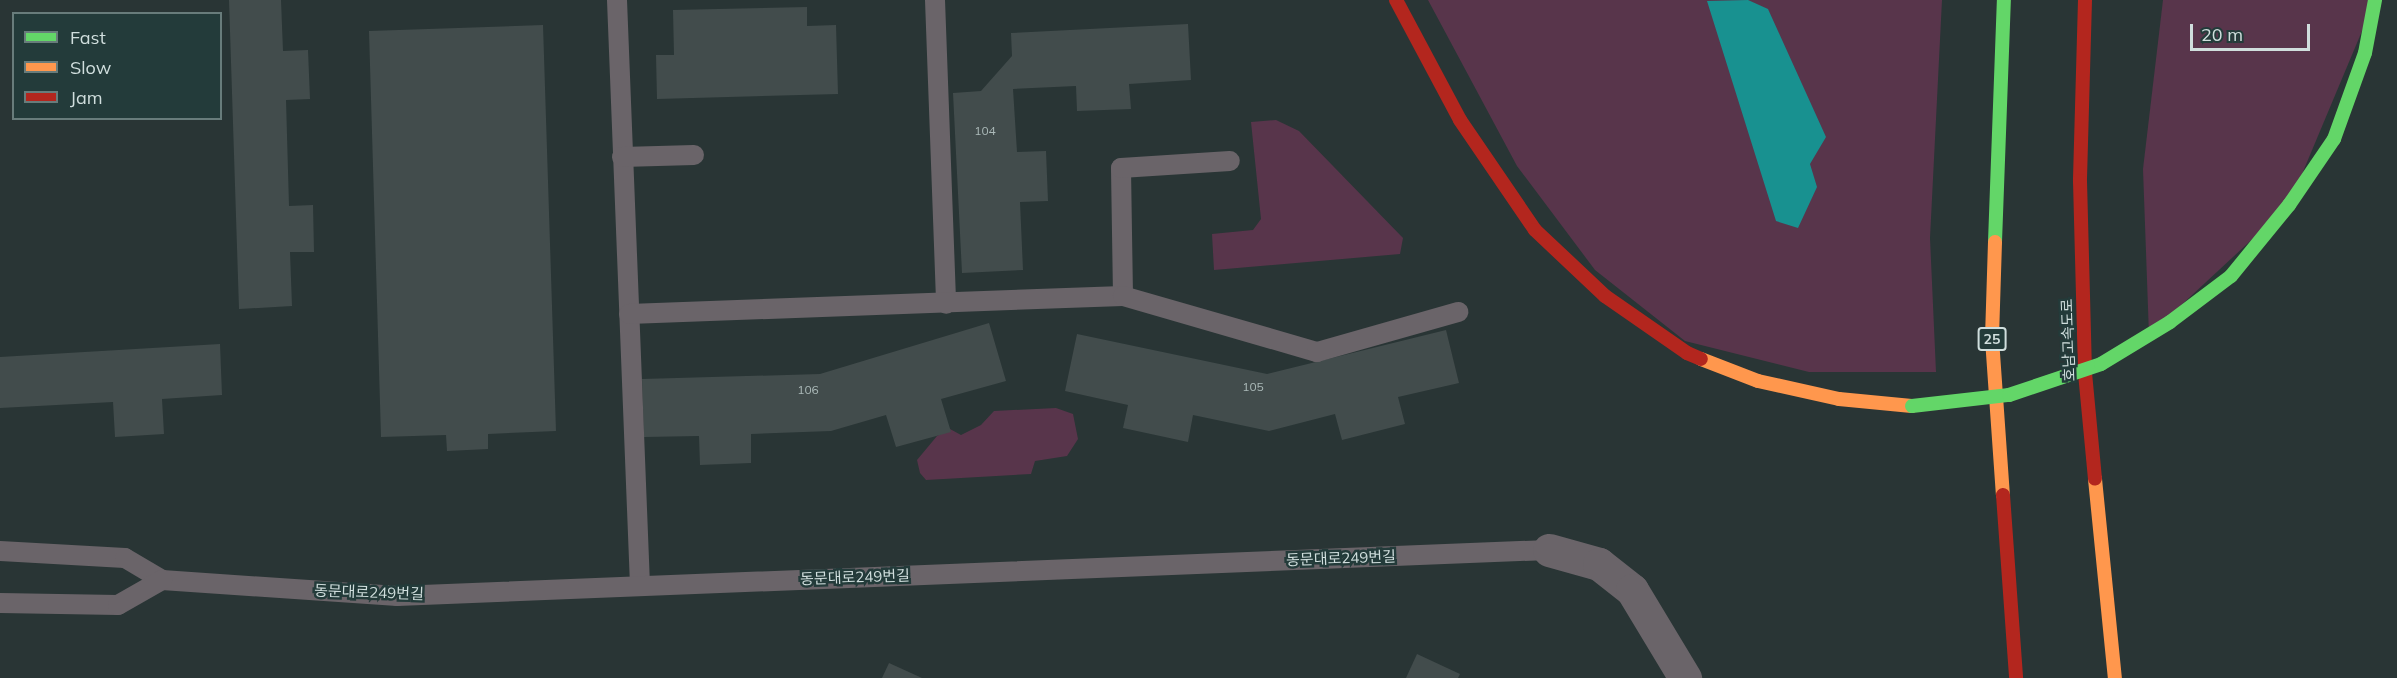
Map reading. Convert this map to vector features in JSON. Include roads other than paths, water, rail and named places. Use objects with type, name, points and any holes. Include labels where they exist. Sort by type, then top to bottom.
[{"type":"highway","points":[[1396,0],[1460,120],[1535,230],[1605,296],[1687,353],[1758,381],[1839,399],[1912,406],[2009,395],[2101,364],[2170,322],[2231,276],[2289,205],[2334,139],[2365,53],[2375,0]]},
{"type":"highway","name":"25","points":[[2004,0],[1992,339],[2016,678]]},
{"type":"highway","name":"호남고속도로","points":[[2085,0],[2080,181],[2085,373],[2115,678]]},
{"type":"street","points":[[1549,550],[1599,564],[1632,590],[1685,678]]},
{"type":"lane","points":[[617,0],[640,586]]},
{"type":"lane","points":[[935,0],[946,304]]},
{"type":"lane","points":[[622,157],[694,155]]},
{"type":"lane","points":[[1123,296],[1120,168],[1230,161]]},
{"type":"lane","points":[[629,314],[1123,296],[1317,352],[1458,312]]},
{"type":"lane","name":"동문대로249번길","points":[[0,551],[126,558],[162,580],[397,596],[1549,550]]},
{"type":"lane","points":[[0,603],[118,604],[162,580]]},
{"type":"water","points":[[1748,0],[1768,9],[1826,137],[1810,164],[1817,187],[1798,228],[1776,221],[1707,1]]}]
